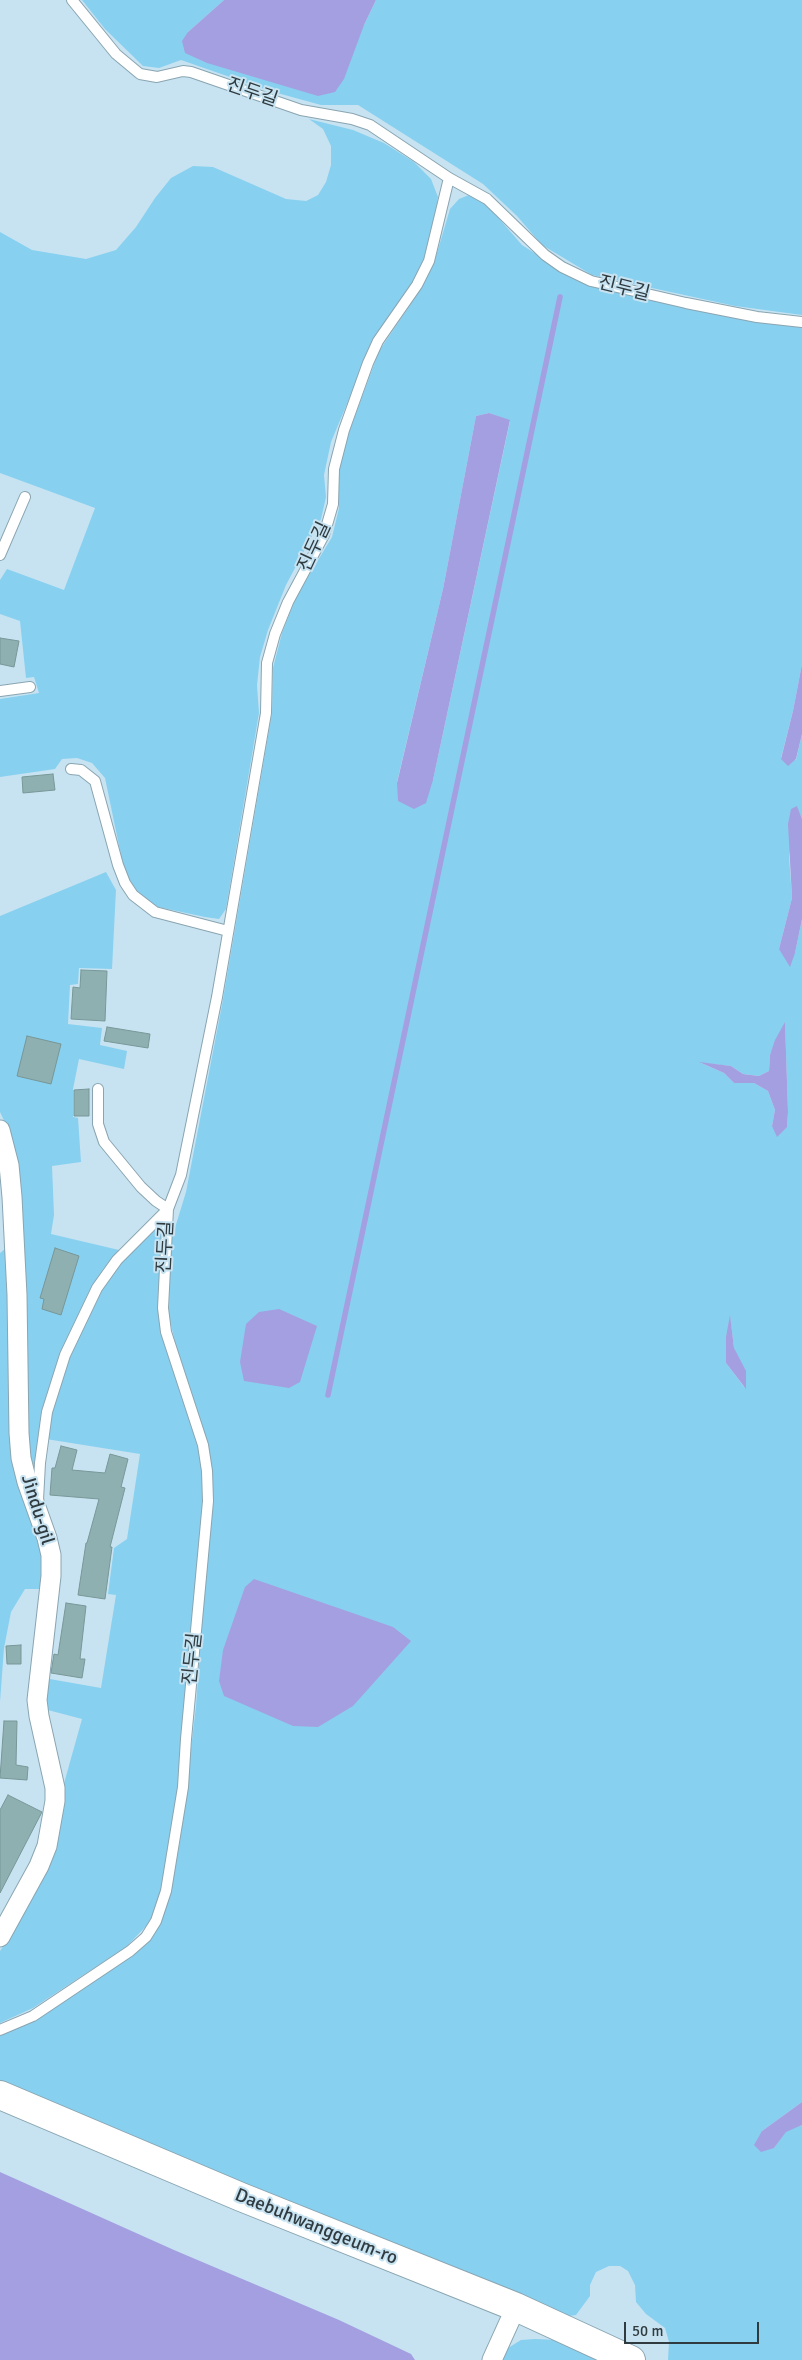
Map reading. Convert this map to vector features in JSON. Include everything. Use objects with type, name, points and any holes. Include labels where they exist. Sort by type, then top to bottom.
[{"type":"main road","name":"Daebuhwanggeum-ro","points":[[0,2095],[241,2197],[516,2307],[631,2360]]},
{"type":"street","name":"Jindu-gil","points":[[0,1130],[9,1165],[12,1197],[17,1295],[19,1433],[27,1482],[51,1555],[51,1576],[37,1700],[52,1771],[55,1801],[47,1846],[39,1866],[0,1937]]},
{"type":"street","points":[[492,2360],[516,2307]]},
{"type":"lane","name":"진두길","points":[[72,0],[116,54],[140,74],[157,77],[183,71],[191,72],[301,110],[352,118],[370,124],[449,178],[487,199],[545,255],[562,267],[591,281],[757,317],[802,322]]},
{"type":"lane","name":"진두길","points":[[0,2030],[33,2016],[130,1951],[146,1937],[156,1921],[166,1891],[183,1787],[208,1501],[207,1471],[203,1445],[166,1332],[163,1299],[168,1209],[182,1175],[228,931],[266,713],[267,663],[275,634],[288,602],[324,535],[333,504],[334,469],[344,430],[368,363],[378,341],[418,285],[430,261],[449,178]]},
{"type":"lane","points":[[0,554],[25,497]]},
{"type":"lane","points":[[0,691],[30,687]]},
{"type":"lane","points":[[71,769],[81,770],[95,781],[118,865],[125,883],[133,895],[155,912],[228,931]]},
{"type":"lane","name":"진두길","points":[[98,1089],[98,1124],[104,1142],[141,1187],[168,1209]]},
{"type":"lane","name":"진두길","points":[[38,1516],[40,1463],[47,1412],[65,1355],[97,1288],[136,1239],[168,1209]]},
{"type":"shaded area","points":[[82,0],[224,0],[188,32],[364,25],[376,0],[802,0],[802,315],[735,306],[592,275],[542,245],[517,216],[483,184],[358,105],[321,105],[270,91],[181,60],[159,68],[143,66],[105,29]]},
{"type":"shaded area","points":[[224,0],[376,0],[364,25],[344,79],[335,92],[318,96],[207,63],[185,53],[182,41],[188,32]]},
{"type":"shaded area","points":[[309,119],[353,130],[384,143],[414,162],[431,179],[438,197],[434,223],[424,261],[414,281],[375,337],[331,442],[324,475],[326,497],[321,519],[286,585],[268,630],[260,657],[257,685],[259,713],[226,909],[219,919],[158,907],[142,898],[129,880],[122,860],[105,778],[92,763],[77,758],[62,759],[55,769],[0,777],[0,699],[39,693],[34,677],[26,678],[20,621],[0,614],[0,580],[7,569],[64,590],[95,508],[0,473],[0,232],[32,250],[86,259],[116,250],[136,227],[171,178],[193,166],[213,167],[286,199],[306,201],[318,195],[326,182],[331,165],[331,146],[323,129]]},
{"type":"shaded area","points":[[469,195],[480,198],[522,245],[575,279],[604,290],[720,315],[802,327],[802,664],[781,758],[796,760],[802,734],[802,819],[797,807],[789,856],[792,898],[779,949],[795,953],[802,919],[802,2102],[762,2131],[774,2148],[786,2131],[802,2125],[802,2360],[668,2360],[669,2342],[665,2328],[646,2314],[636,2302],[635,2285],[628,2271],[620,2266],[609,2266],[596,2272],[590,2285],[590,2296],[576,2315],[563,2317],[0,2086],[0,2036],[36,2020],[132,1956],[152,1937],[158,1927],[166,1909],[172,1886],[181,1835],[196,1706],[212,1487],[210,1459],[203,1428],[175,1342],[169,1316],[170,1244],[186,1192],[222,1005],[272,713],[273,668],[282,633],[297,595],[332,537],[339,508],[339,474],[344,446],[379,351],[417,295],[434,263],[450,209],[459,199]],"holes":[[[489,413],[510,421],[433,780],[397,782],[443,589],[476,416]],[[785,1023],[787,1127],[772,1126],[775,1110],[768,1091],[754,1083],[734,1083],[724,1073],[701,1063],[731,1066],[743,1074],[759,1076],[769,1071],[770,1055]],[[730,1317],[734,1348],[745,1388],[726,1363]]]},
{"type":"shaded area","points":[[489,413],[510,420],[433,780],[426,803],[414,809],[398,801],[397,783],[443,589],[476,416]]},
{"type":"shaded area","points":[[802,664],[802,734],[796,759],[788,766],[781,759]]},
{"type":"shaded area","points":[[797,806],[802,819],[802,919],[790,967],[779,949],[792,898],[788,824],[791,809]]},
{"type":"shaded area","points":[[106,872],[116,890],[112,969],[79,968],[78,984],[70,985],[68,1024],[102,1028],[100,1045],[127,1051],[124,1069],[79,1059],[73,1089],[73,1117],[78,1118],[81,1162],[52,1166],[54,1215],[51,1234],[119,1250],[104,1268],[89,1293],[51,1385],[38,1475],[31,1479],[7,1127],[0,1112],[0,916]]},
{"type":"shaded area","points":[[785,1022],[787,1127],[777,1137],[772,1126],[775,1110],[768,1091],[754,1083],[734,1083],[724,1073],[699,1062],[731,1066],[743,1074],[759,1076],[769,1071],[770,1055],[775,1040]]},
{"type":"shaded area","points":[[158,1229],[161,1235],[159,1305],[196,1433],[203,1464],[204,1494],[179,1786],[161,1896],[151,1921],[126,1947],[33,2008],[0,2023],[0,1951],[6,1942],[62,1809],[64,1800],[63,1787],[82,1719],[44,1709],[44,1678],[101,1688],[116,1595],[108,1594],[114,1548],[127,1539],[140,1454],[46,1439],[66,1365],[87,1317],[116,1268],[150,1232]]},
{"type":"shaded area","points":[[5,1249],[12,1364],[43,1551],[44,1589],[25,1589],[11,1612],[4,1648],[0,1702],[0,1253]]},
{"type":"shaded area","points":[[279,1309],[317,1326],[300,1382],[289,1388],[244,1381],[240,1362],[246,1324],[259,1312]]},
{"type":"shaded area","points":[[730,1315],[734,1348],[746,1371],[746,1389],[726,1363],[726,1337]]},
{"type":"shaded area","points":[[254,1579],[393,1627],[411,1641],[353,1706],[318,1727],[293,1726],[224,1696],[219,1681],[223,1650],[245,1587]]},
{"type":"shaded area","points":[[802,2102],[802,2125],[786,2132],[774,2148],[761,2152],[754,2145],[762,2131]]},
{"type":"shaded area","points":[[0,2172],[174,2250],[339,2320],[411,2354],[415,2360],[0,2360]]},
{"type":"shaded area","points":[[521,2340],[559,2340],[607,2360],[501,2360],[508,2348]]},
{"type":"building","points":[[0,638],[19,641],[14,667],[0,664]]},
{"type":"building","points":[[53,774],[55,790],[23,793],[22,777]]},
{"type":"building","points":[[81,970],[107,971],[105,1021],[71,1019],[73,987],[80,988]]},
{"type":"building","points":[[107,1027],[150,1034],[148,1048],[104,1041]]},
{"type":"building","points":[[27,1036],[61,1044],[51,1084],[17,1076]]},
{"type":"building","points":[[89,1089],[89,1116],[74,1116],[74,1090]]},
{"type":"building","points":[[55,1248],[79,1256],[61,1315],[42,1309],[44,1299],[40,1298]]},
{"type":"building","points":[[61,1446],[77,1450],[72,1470],[105,1473],[110,1454],[128,1459],[121,1487],[125,1488],[110,1547],[112,1547],[105,1599],[78,1595],[86,1543],[99,1499],[50,1495],[52,1468],[55,1468]]},
{"type":"building","points":[[66,1603],[86,1606],[80,1659],[85,1659],[82,1678],[51,1673],[54,1654],[58,1655]]},
{"type":"building","points":[[21,1645],[21,1664],[7,1664],[6,1646]]},
{"type":"building","points":[[4,1721],[17,1721],[16,1765],[28,1767],[27,1780],[0,1778]]},
{"type":"building","points":[[8,1795],[42,1812],[0,1893],[0,1810]]},
{"type":"waterway","points":[[328,1395],[560,297]]}]
